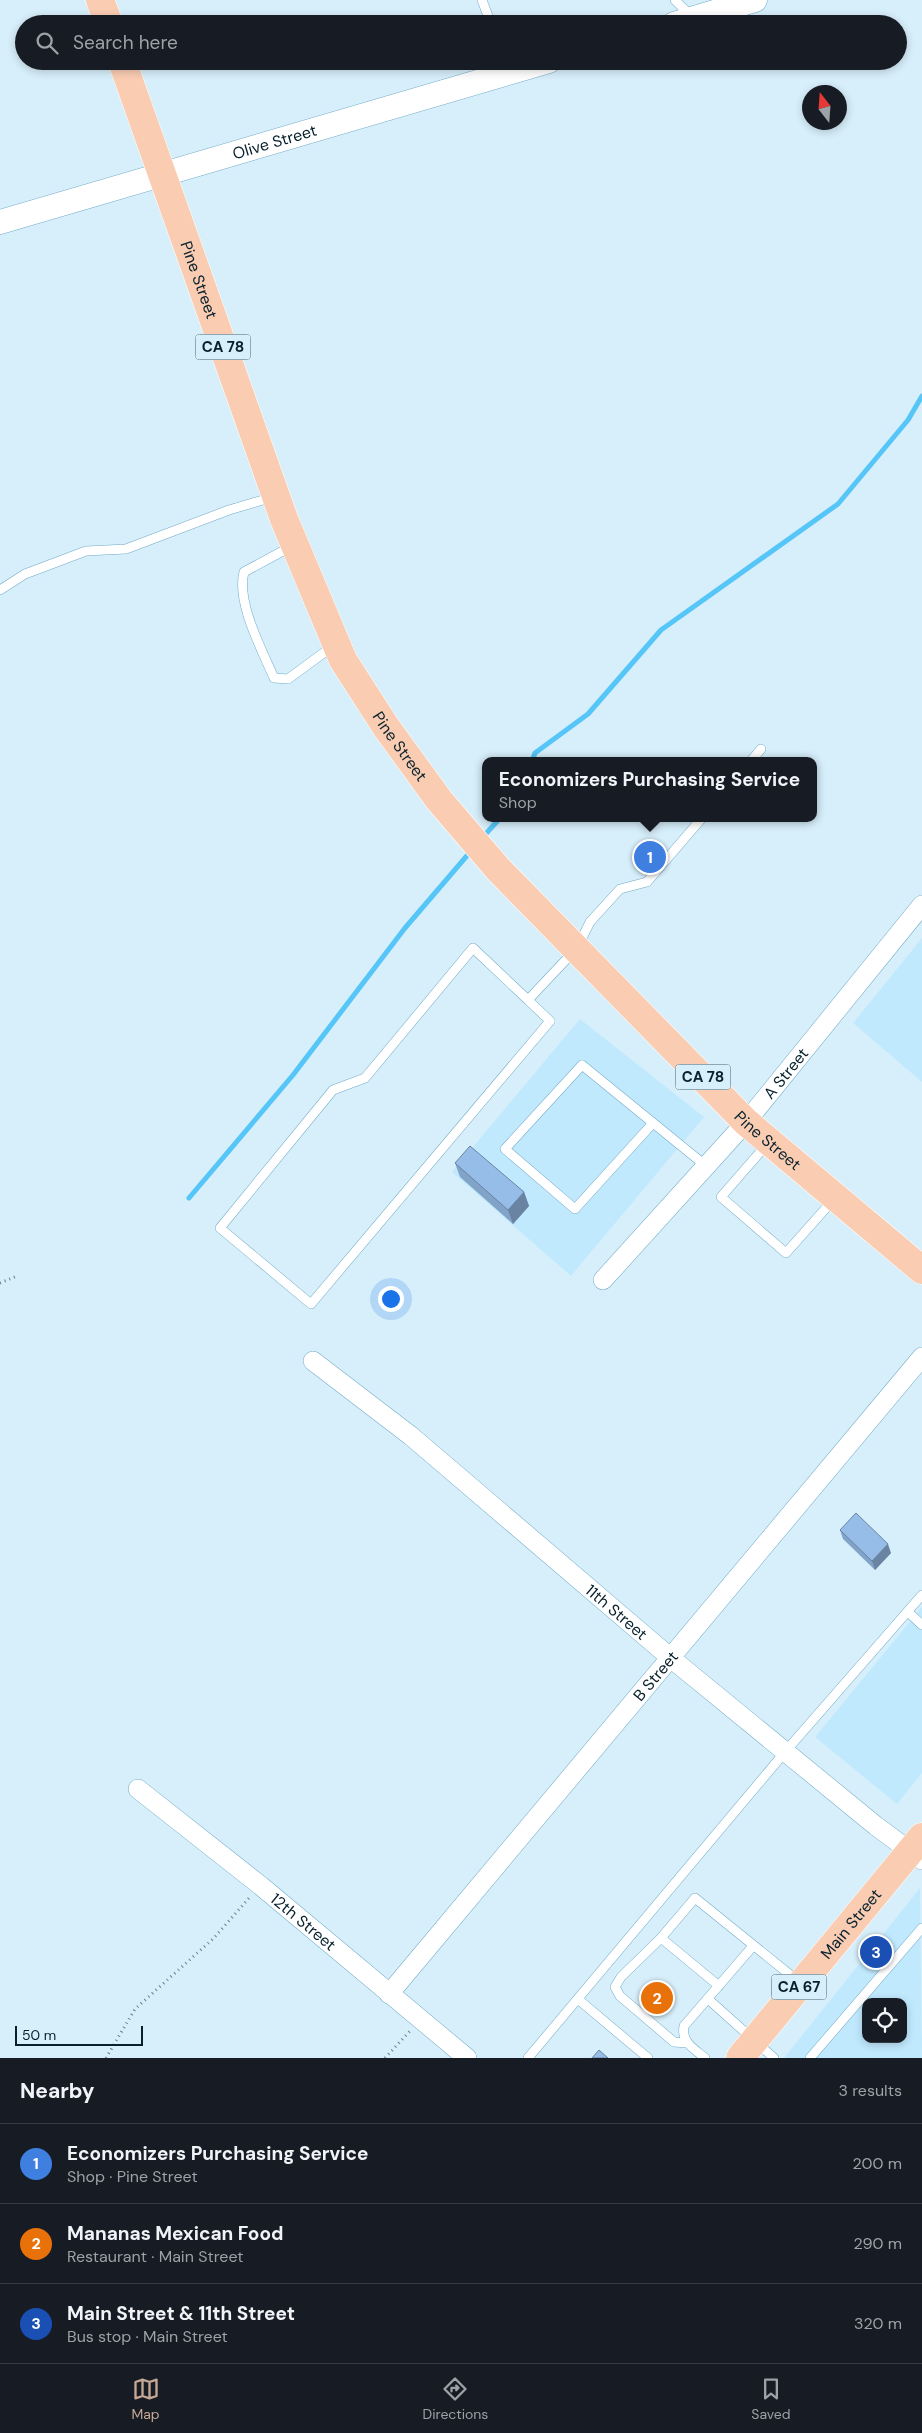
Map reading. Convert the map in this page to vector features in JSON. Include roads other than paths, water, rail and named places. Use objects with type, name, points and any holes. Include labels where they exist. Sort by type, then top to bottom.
[{"type":"main road","points":[[100,0],[106,15]]},
{"type":"main road","name":"Pine Street","points":[[125,70],[276,497],[295,545],[343,660],[386,727],[439,800],[498,869],[746,1122],[922,1270]]},
{"type":"main road","name":"Main Street","points":[[756,2052],[801,1984],[918,1849]]},
{"type":"street","points":[[704,15],[755,0]]},
{"type":"street","name":"Olive Street","points":[[0,222],[162,175],[499,70]]},
{"type":"street","name":"A Street","points":[[604,1280],[746,1122],[922,905]]},
{"type":"street","name":"B Street","points":[[389,1994],[672,1659],[922,1357]]},
{"type":"street","name":"11th Street","points":[[313,1361],[411,1436],[672,1659],[876,1826],[918,1849]]},
{"type":"street","name":"12th Street","points":[[138,1789],[261,1886],[419,2020],[467,2058]]},
{"type":"lane","points":[[482,0],[488,15]]},
{"type":"lane","points":[[675,0],[681,15]]},
{"type":"lane","points":[[0,590],[25,574],[86,551],[126,549],[229,510],[276,497]]},
{"type":"lane","points":[[295,545],[244,572],[241,585],[252,627],[274,678],[288,679],[336,643]]},
{"type":"lane","points":[[754,757],[761,749]]},
{"type":"lane","points":[[528,1000],[576,948],[590,922],[620,889],[647,882],[699,822]]},
{"type":"lane","points":[[473,948],[528,1000],[550,1021],[312,1304],[220,1228],[333,1090],[364,1078],[473,948]]},
{"type":"lane","points":[[653,1123],[575,1209],[504,1149],[582,1065],[706,1166]]},
{"type":"lane","points":[[770,1141],[721,1197],[779,1247],[786,1253],[835,1197]]},
{"type":"lane","points":[[528,2058],[579,2000],[785,1752],[922,1595]]},
{"type":"lane","points":[[908,1612],[922,1625]]},
{"type":"lane","points":[[687,2043],[674,2042],[620,1996],[615,1987],[621,1977],[661,1938],[695,1898],[801,1984]]},
{"type":"lane","points":[[810,2058],[922,1928]]},
{"type":"lane","points":[[661,1938],[719,1986]]},
{"type":"lane","points":[[705,2058],[687,2043],[683,2033],[684,2026],[753,1946]]},
{"type":"lane","points":[[708,1999],[756,2052]]},
{"type":"lane","points":[[579,2000],[648,2058]]},
{"type":"waterway","points":[[534,757],[535,753],[588,714],[661,630],[838,504],[908,420],[922,396]]},
{"type":"waterway","points":[[483,837],[496,822]]},
{"type":"waterway","points":[[189,1198],[293,1075],[405,928],[471,851]]},
{"type":"place","name":"Economizers Purchasing Service","points":[[650,857]]},
{"type":"place","name":"Main Street & 11th Street","points":[[876,1952]]},
{"type":"place","name":"Mananas Mexican Food","points":[[657,1998]]}]
